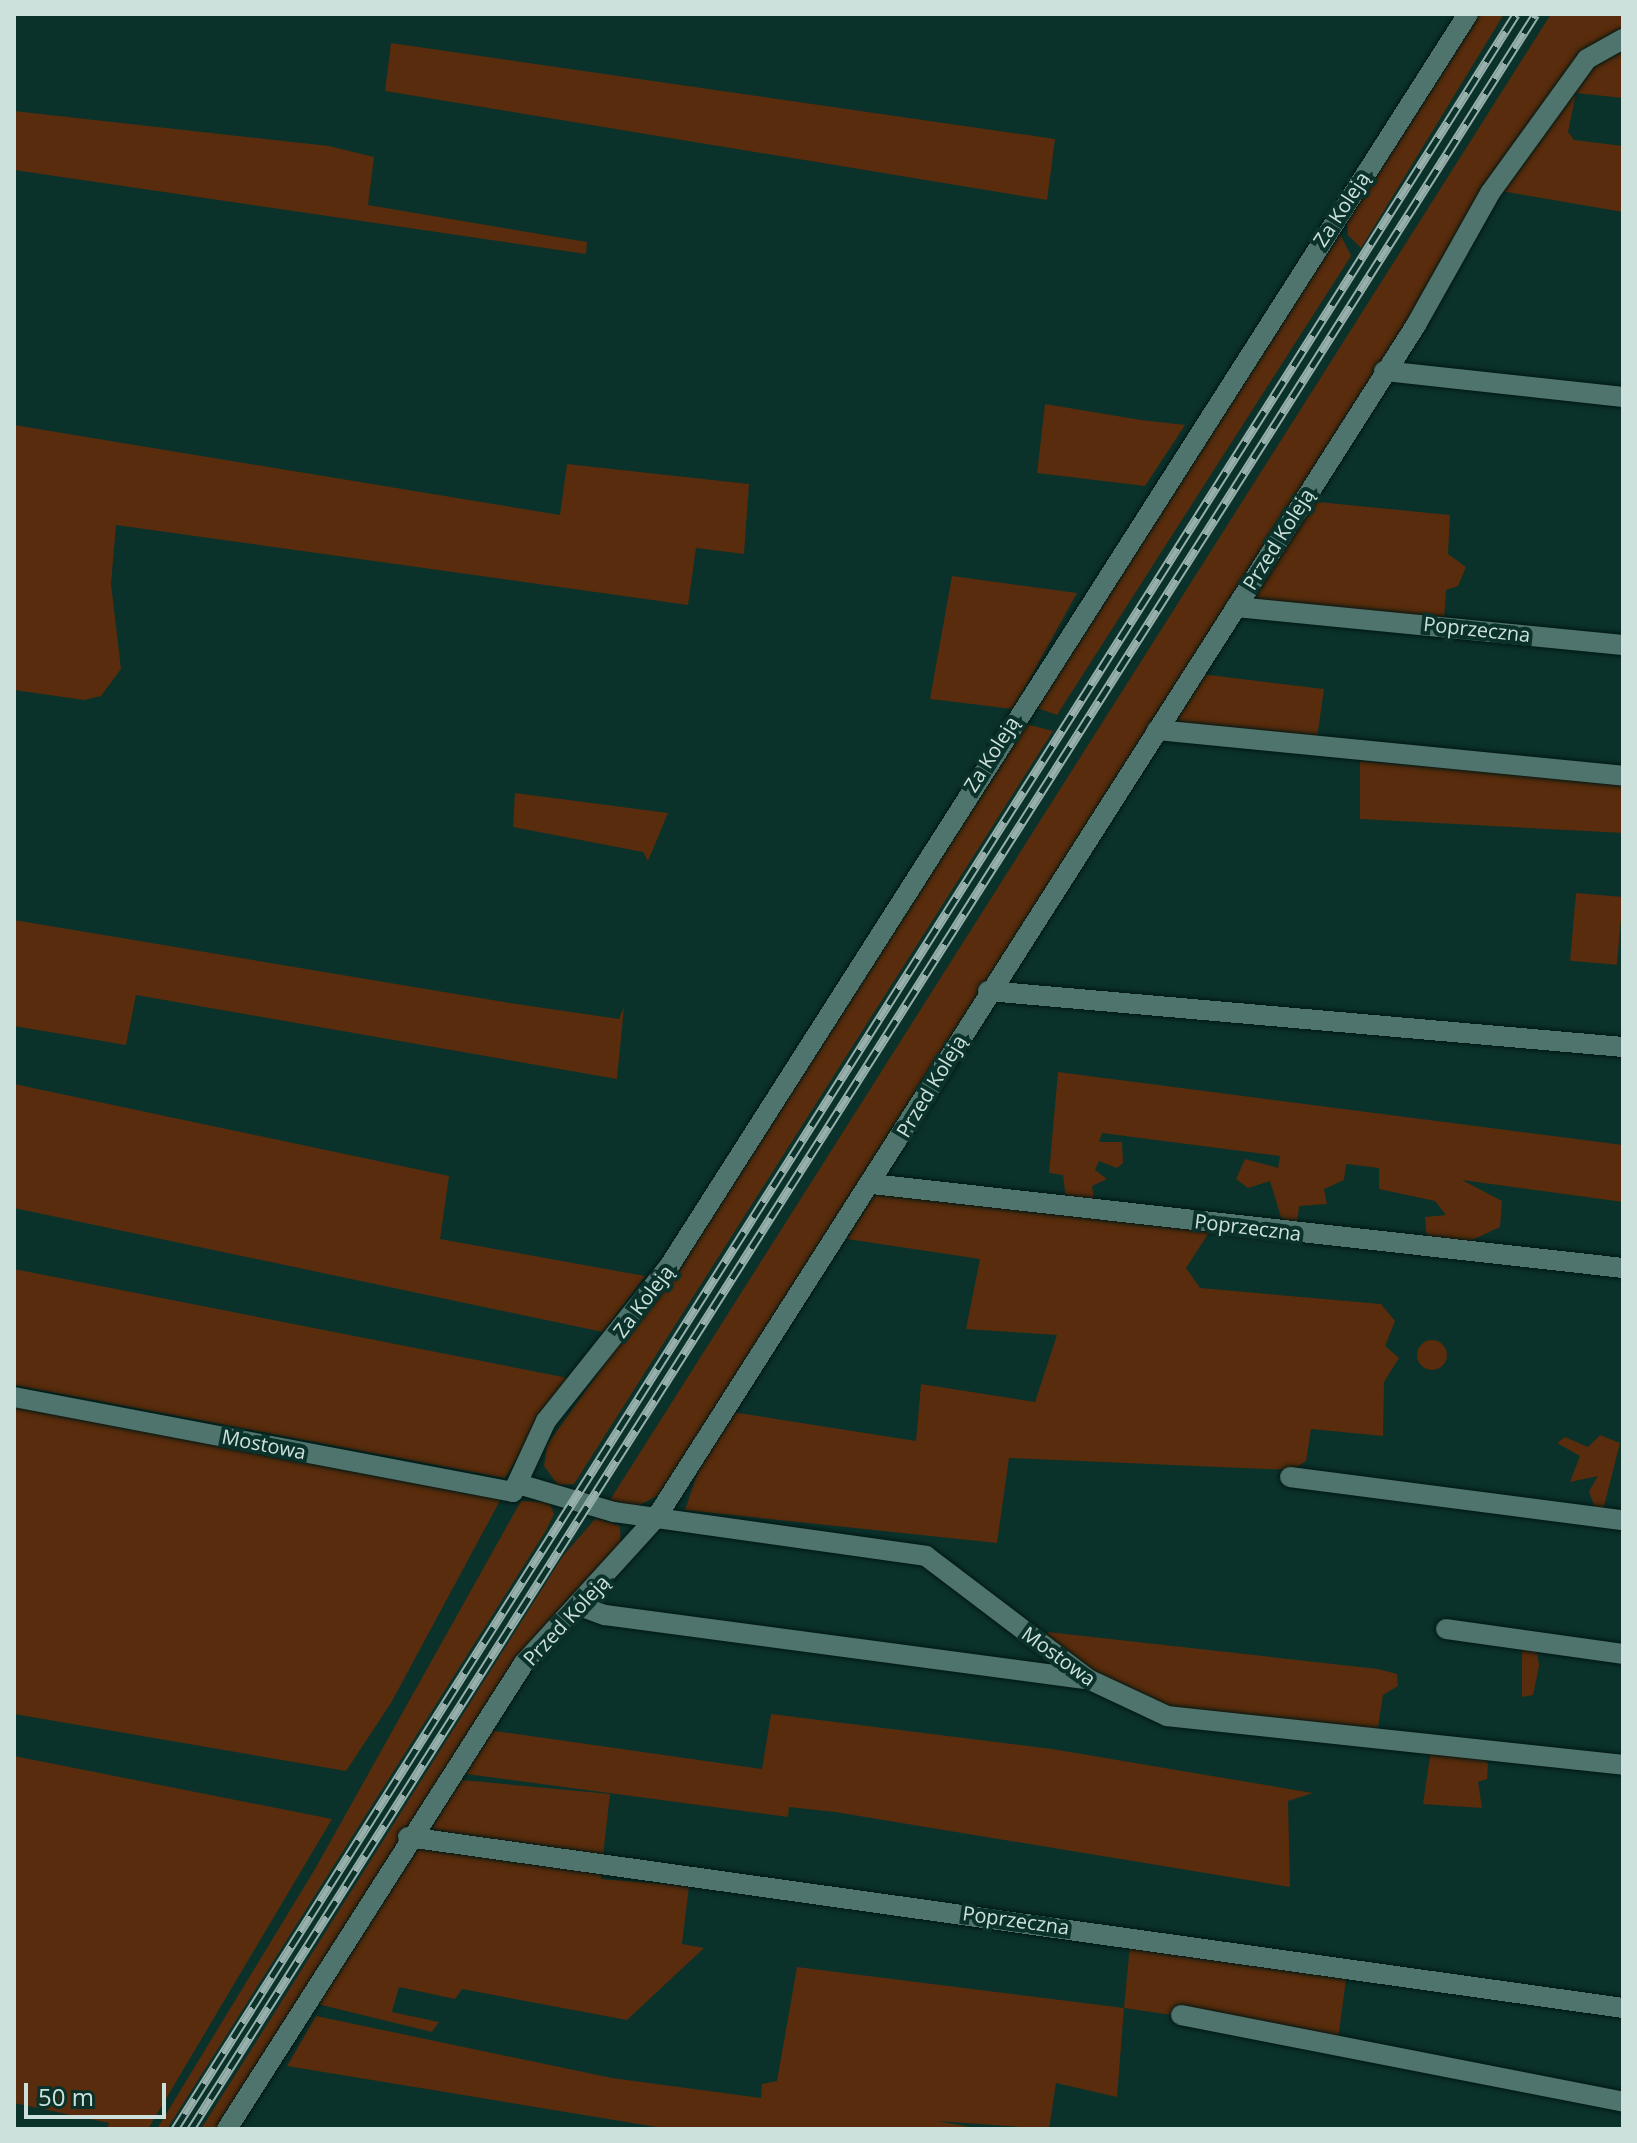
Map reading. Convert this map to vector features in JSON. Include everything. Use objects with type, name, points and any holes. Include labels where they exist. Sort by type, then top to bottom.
[{"type":"street","name":"Za Koleją","points":[[516,1488],[546,1421],[670,1265],[1461,15]]},
{"type":"street","name":"Przed Koleją","points":[[227,2129],[408,1837],[524,1663],[656,1518],[872,1184],[988,991],[1236,607],[1384,371],[1490,193],[1587,59],[1623,39]]},
{"type":"street","points":[[1384,371],[1623,397]]},
{"type":"street","name":"Poprzeczna","points":[[1236,607],[1623,645]]},
{"type":"street","points":[[1157,730],[1623,776]]},
{"type":"street","points":[[988,991],[1623,1047]]},
{"type":"street","name":"Poprzeczna","points":[[872,1184],[1623,1268]]},
{"type":"street","name":"Mostowa","points":[[14,1397],[516,1488],[656,1518],[926,1556],[1088,1679],[1167,1716],[1623,1765]]},
{"type":"street","points":[[1290,1477],[1623,1520]]},
{"type":"street","points":[[577,1605],[605,1615],[1088,1679]]},
{"type":"street","points":[[1446,1629],[1623,1654]]},
{"type":"street","name":"Poprzeczna","points":[[408,1837],[1623,2008]]},
{"type":"street","points":[[1181,2015],[1623,2102]]},
{"type":"shaded area","points":[[1477,14],[1504,14],[1361,248],[1348,235],[1346,212]]},
{"type":"shaded area","points":[[1551,14],[1623,14],[1623,28],[1579,54],[668,1490],[636,1507],[610,1500]]},
{"type":"shaded area","points":[[391,43],[1055,139],[1047,200],[385,91]]},
{"type":"shaded area","points":[[1623,47],[1623,98],[1576,93],[1568,132],[1574,140],[1623,146],[1623,212],[1501,191],[1600,58]]},
{"type":"shaded area","points":[[14,111],[329,146],[374,157],[368,205],[587,242],[586,254],[14,170]]},
{"type":"shaded area","points":[[1338,230],[1351,256],[1057,715],[1037,708]]},
{"type":"shaded area","points":[[1045,404],[1185,425],[1145,486],[1037,473]]},
{"type":"shaded area","points":[[14,425],[560,515],[567,464],[749,484],[744,554],[696,548],[688,605],[116,525],[111,584],[121,669],[101,696],[84,700],[14,690]]},
{"type":"shaded area","points":[[1308,501],[1450,515],[1448,554],[1466,567],[1458,586],[1446,590],[1444,620],[1246,605]]},
{"type":"shaded area","points":[[952,576],[1077,593],[1013,709],[930,699]]},
{"type":"shaded area","points":[[1201,674],[1324,689],[1316,745],[1178,727],[1173,721]]},
{"type":"shaded area","points":[[1022,723],[1053,731],[574,1484],[558,1485],[544,1466],[547,1445],[731,1186]]},
{"type":"shaded area","points":[[1360,761],[1623,783],[1623,833],[1360,819]]},
{"type":"shaded area","points":[[515,793],[668,813],[648,861],[643,852],[513,827]]},
{"type":"shaded area","points":[[1576,893],[1623,897],[1617,965],[1570,961]]},
{"type":"shaded area","points":[[14,920],[619,1019],[624,1007],[617,1079],[136,995],[126,1045],[14,1026]]},
{"type":"shaded area","points":[[1058,1072],[1623,1145],[1623,1202],[1462,1180],[1502,1201],[1500,1227],[1470,1241],[1427,1239],[1425,1217],[1446,1215],[1435,1201],[1379,1189],[1379,1168],[1346,1164],[1344,1180],[1324,1189],[1327,1204],[1299,1206],[1297,1224],[1284,1227],[1270,1181],[1248,1188],[1236,1179],[1245,1159],[1278,1168],[1280,1156],[1102,1133],[1099,1142],[1122,1142],[1123,1163],[1117,1168],[1099,1161],[1095,1170],[1107,1179],[1092,1186],[1094,1199],[1066,1200],[1063,1175],[1049,1173]]},
{"type":"shaded area","points":[[14,1084],[449,1176],[440,1239],[645,1276],[603,1332],[14,1208]]},
{"type":"shaded area","points":[[874,1194],[1210,1231],[1186,1268],[1200,1288],[1381,1304],[1395,1321],[1385,1346],[1399,1358],[1384,1382],[1383,1436],[1311,1429],[1306,1461],[1292,1470],[1009,1458],[997,1543],[685,1510],[702,1460],[732,1412],[916,1441],[921,1384],[1035,1402],[1057,1335],[966,1329],[980,1259],[847,1239]]},
{"type":"shaded area","points":[[14,1269],[568,1378],[505,1478],[14,1385]]},
{"type":"shaded area","points":[[1432,1340],[1438,1341],[1446,1349],[1446,1361],[1438,1369],[1432,1370],[1426,1369],[1418,1361],[1417,1355],[1418,1349],[1426,1341]]},
{"type":"shaded area","points":[[14,1406],[503,1495],[391,1703],[346,1771],[14,1714]]},
{"type":"shaded area","points":[[1600,1435],[1620,1443],[1603,1510],[1595,1508],[1589,1491],[1598,1476],[1570,1482],[1580,1456],[1557,1443],[1565,1437],[1588,1447]]},
{"type":"shaded area","points":[[521,1501],[549,1502],[554,1514],[545,1532],[167,2129],[157,2129],[315,1869]]},
{"type":"shaded area","points":[[596,1518],[620,1526],[621,1551],[499,1689],[218,2129],[201,2129],[563,1556]]},
{"type":"shaded area","points":[[1048,1632],[1378,1669],[1397,1674],[1398,1686],[1383,1695],[1377,1733],[1146,1705],[1046,1641]]},
{"type":"shaded area","points":[[1522,1649],[1537,1651],[1539,1666],[1533,1695],[1522,1697]]},
{"type":"shaded area","points":[[771,1714],[1052,1749],[1313,1793],[1288,1801],[1290,1887],[835,1812],[789,1807],[788,1817],[459,1773],[488,1730],[762,1769]]},
{"type":"shaded area","points":[[1431,1749],[1481,1755],[1488,1764],[1487,1779],[1478,1782],[1482,1808],[1423,1804]]},
{"type":"shaded area","points":[[14,1756],[332,1819],[148,2129],[107,2129],[109,2123],[14,2103]]},
{"type":"shaded area","points":[[451,1779],[610,1794],[602,1864],[433,1833],[431,1814]]},
{"type":"shaded area","points":[[414,1848],[601,1869],[601,1879],[689,1886],[682,1944],[704,1948],[627,2020],[462,1989],[455,1999],[399,1987],[392,2012],[439,2022],[432,2032],[309,2002]]},
{"type":"shaded area","points":[[1131,1935],[1348,1965],[1338,2039],[1124,2008]]},
{"type":"shaded area","points":[[797,1967],[1124,2008],[1117,2097],[1056,2083],[1049,2129],[937,2121],[981,2129],[669,2129],[287,2066],[316,2016],[612,2078],[761,2098],[762,2084],[777,2081]]},
{"type":"railway","points":[[175,2129],[1516,14]]},
{"type":"railway","points":[[191,2129],[1536,14]]}]
